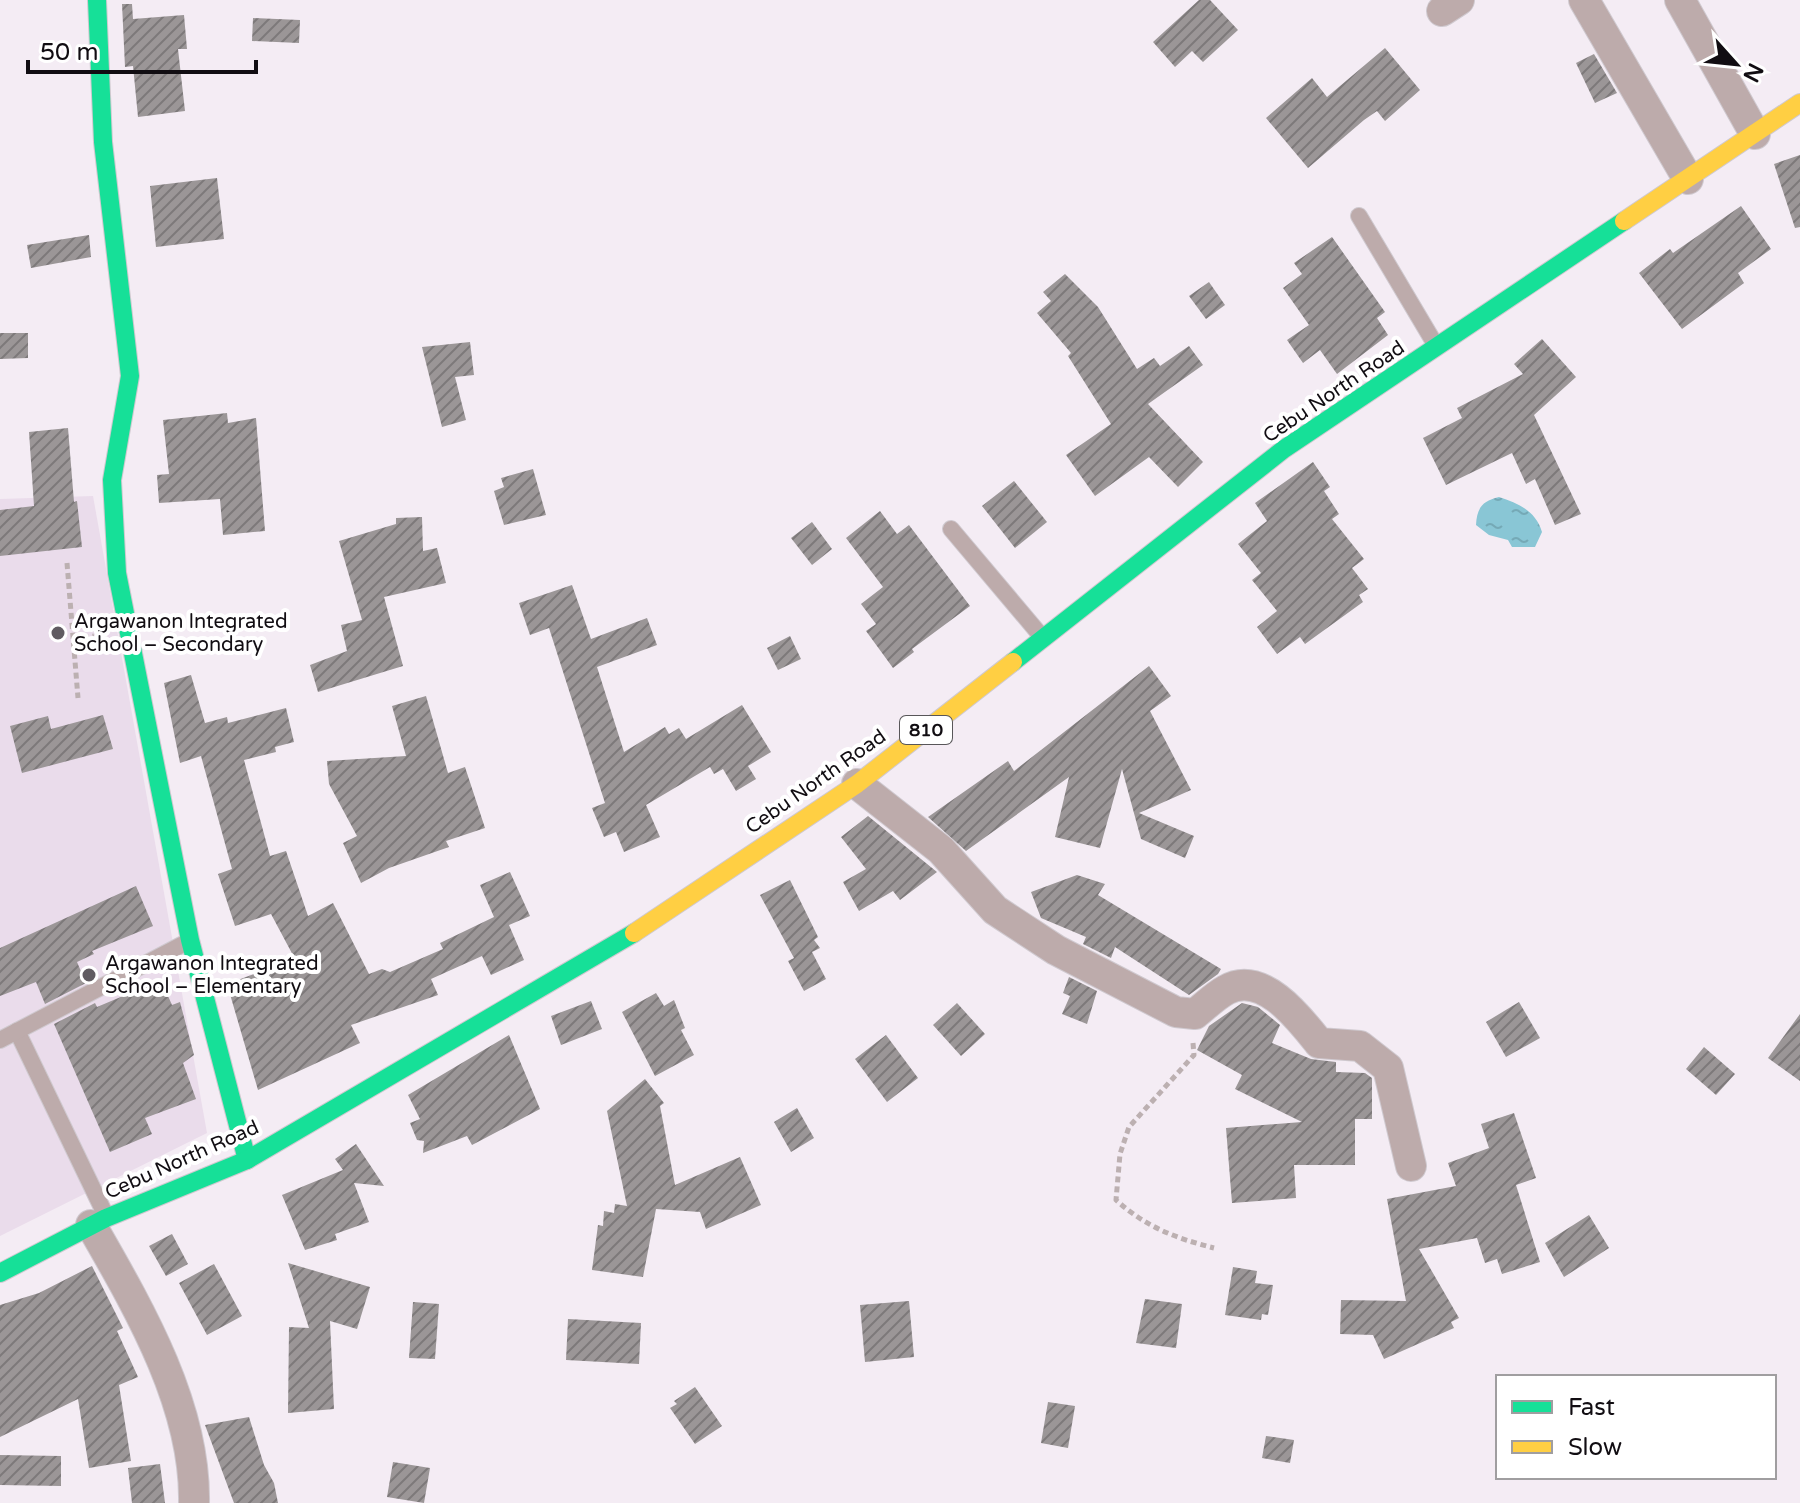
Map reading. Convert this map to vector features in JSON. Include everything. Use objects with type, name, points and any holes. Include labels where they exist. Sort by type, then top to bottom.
[{"type":"main road","points":[[97,0],[103,142],[130,376],[112,480],[117,573],[190,940],[247,1160]]},
{"type":"main road","name":"Cebu North Road","points":[[0,1273],[99,1221],[247,1160],[653,922],[857,784],[1284,449],[1438,349],[1800,103]]},
{"type":"street","points":[[1584,0],[1688,179]]},
{"type":"street","points":[[1680,0],[1755,134]]},
{"type":"street","points":[[857,784],[941,850],[995,910],[1069,957],[1176,1012],[1195,1014],[1228,988],[1255,988],[1288,1004],[1319,1043],[1360,1046],[1373,1054],[1388,1068],[1411,1166]]},
{"type":"street","points":[[99,1221],[148,1325],[175,1394],[195,1483],[194,1503]]},
{"type":"lane","points":[[1359,216],[1438,349]]},
{"type":"lane","points":[[951,529],[1043,639]]},
{"type":"lane","points":[[0,1040],[190,940]]},
{"type":"lane","points":[[17,1031],[99,1221]]},
{"type":"path","points":[[67,563],[78,698]]},
{"type":"path","points":[[1195,1014],[1194,1055],[1129,1127],[1120,1154],[1116,1200],[1137,1220],[1170,1237],[1214,1248]]},
{"type":"shaded area","name":"Argawanon Integrated School – Elementary","points":[[93,496],[207,1133],[0,1236],[0,499]]},
{"type":"water","points":[[1499,497],[1531,513],[1542,532],[1535,547],[1512,547],[1508,540],[1489,535],[1476,525],[1482,506]]},
{"type":"building","points":[[1199,0],[1210,0],[1238,30],[1203,62],[1192,51],[1175,67],[1153,42]]},
{"type":"building","points":[[122,4],[132,4],[133,19],[184,15],[187,49],[178,49],[185,111],[138,117],[133,66],[125,67]]},
{"type":"building","points":[[253,18],[300,20],[299,43],[252,41]]},
{"type":"building","points":[[1385,48],[1420,90],[1385,121],[1377,111],[1364,120],[1308,168],[1266,118],[1312,78],[1327,97]]},
{"type":"building","points":[[1594,54],[1617,93],[1595,103],[1576,63]]},
{"type":"building","points":[[1800,155],[1800,227],[1795,228],[1774,164]]},
{"type":"building","points":[[217,178],[224,239],[156,247],[150,186]]},
{"type":"building","points":[[1741,206],[1771,249],[1738,273],[1744,283],[1682,329],[1639,273],[1670,249],[1673,253]]},
{"type":"building","points":[[89,235],[91,257],[31,268],[27,245]]},
{"type":"building","points":[[1332,237],[1385,312],[1377,318],[1388,335],[1337,374],[1320,350],[1303,363],[1287,340],[1309,325],[1283,288],[1302,274],[1294,263]]},
{"type":"building","points":[[1065,274],[1098,307],[1137,369],[1154,358],[1160,366],[1189,346],[1203,365],[1148,404],[1203,462],[1178,487],[1149,457],[1095,496],[1066,455],[1111,424],[1068,356],[1071,353],[1037,313],[1051,301],[1043,292]]},
{"type":"building","points":[[1209,282],[1225,305],[1206,319],[1189,296]]},
{"type":"building","points":[[0,333],[28,333],[28,358],[0,359]]},
{"type":"building","points":[[1542,339],[1576,377],[1534,415],[1581,514],[1555,525],[1535,479],[1526,484],[1512,453],[1446,485],[1423,438],[1462,418],[1457,408],[1523,374],[1514,364]]},
{"type":"building","points":[[470,342],[474,375],[455,377],[466,420],[442,427],[422,347]]},
{"type":"building","points":[[227,413],[228,423],[256,418],[265,531],[223,535],[220,499],[159,503],[157,475],[169,474],[163,420]]},
{"type":"building","points":[[68,428],[74,502],[77,501],[82,547],[0,556],[0,510],[34,506],[29,432]]},
{"type":"building","points":[[1313,462],[1330,487],[1324,491],[1339,514],[1332,519],[1364,559],[1352,568],[1368,589],[1359,595],[1363,602],[1305,644],[1300,637],[1277,654],[1257,627],[1277,611],[1252,580],[1261,573],[1238,544],[1267,521],[1255,503]]},
{"type":"building","points":[[533,469],[546,515],[504,525],[494,491],[504,487],[501,478]]},
{"type":"building","points":[[1014,481],[1047,522],[1015,548],[982,506]]},
{"type":"building","points":[[880,511],[897,534],[909,525],[970,606],[912,649],[914,652],[893,668],[866,631],[876,624],[861,604],[883,587],[846,538]]},
{"type":"building","points":[[422,517],[423,551],[437,548],[446,583],[384,597],[403,666],[318,692],[310,665],[347,651],[341,625],[362,620],[339,541],[396,524],[396,518]]},
{"type":"building","points":[[812,522],[832,549],[812,565],[791,538]]},
{"type":"building","points":[[572,585],[591,639],[647,618],[657,645],[597,667],[624,752],[665,727],[669,734],[679,728],[686,739],[742,705],[771,752],[748,766],[756,779],[736,791],[723,769],[714,774],[710,767],[646,805],[660,837],[624,852],[616,832],[604,837],[592,808],[605,803],[549,628],[530,635],[519,603]]},
{"type":"building","points":[[790,636],[801,659],[778,670],[767,648]]},
{"type":"building","points":[[1149,666],[1171,696],[1150,711],[1191,790],[1139,813],[1194,836],[1185,858],[1141,839],[1122,769],[1100,848],[1055,837],[1069,777],[966,851],[928,817],[1008,761],[1014,771]]},
{"type":"building","points":[[191,675],[205,723],[227,717],[228,723],[286,708],[294,742],[275,747],[276,752],[244,760],[270,856],[286,851],[308,916],[333,903],[369,974],[382,969],[390,972],[443,949],[440,943],[494,917],[480,885],[510,872],[530,916],[509,925],[524,960],[491,975],[482,956],[431,979],[438,995],[351,1025],[360,1043],[258,1090],[227,984],[295,959],[271,914],[235,926],[218,874],[232,869],[201,756],[180,763],[164,683]]},
{"type":"building","points":[[426,696],[448,773],[465,767],[485,828],[446,841],[449,847],[389,868],[361,883],[343,843],[357,836],[329,784],[327,761],[406,756],[392,706]]},
{"type":"building","points":[[103,715],[113,749],[22,773],[10,726],[48,716],[51,729]]},
{"type":"building","points":[[868,816],[937,872],[900,900],[893,891],[859,911],[843,882],[866,869],[841,837]]},
{"type":"building","points":[[1077,875],[1105,884],[1098,895],[1221,969],[1218,974],[1189,995],[1115,947],[1111,958],[1083,944],[1086,937],[1041,918],[1031,892]]},
{"type":"building","points":[[790,880],[818,937],[814,940],[820,948],[812,952],[826,979],[804,991],[788,961],[794,958],[760,895]]},
{"type":"building","points":[[136,886],[153,926],[92,951],[94,954],[77,962],[86,983],[45,1004],[36,982],[0,996],[0,948]]},
{"type":"building","points":[[1069,977],[1097,991],[1087,1024],[1062,1014],[1070,996],[1063,993]]},
{"type":"building","points":[[161,980],[172,1005],[180,1002],[194,1055],[183,1063],[196,1099],[145,1118],[152,1134],[110,1152],[54,1024],[95,1003],[97,1007]]},
{"type":"building","points":[[656,993],[664,1006],[674,1000],[685,1028],[681,1030],[694,1055],[655,1076],[622,1012]]},
{"type":"building","points":[[591,1001],[602,1029],[561,1045],[551,1016]]},
{"type":"building","points":[[1519,1002],[1540,1038],[1506,1057],[1486,1022]]},
{"type":"building","points":[[957,1003],[985,1034],[961,1056],[933,1025]]},
{"type":"building","points":[[1242,1003],[1258,1007],[1280,1025],[1272,1043],[1311,1059],[1336,1062],[1336,1072],[1365,1073],[1372,1078],[1372,1119],[1355,1119],[1355,1165],[1294,1165],[1296,1198],[1232,1203],[1226,1128],[1302,1122],[1235,1089],[1242,1075],[1197,1050],[1209,1026]]},
{"type":"building","points":[[1800,1014],[1800,1081],[1768,1058]]},
{"type":"building","points":[[509,1035],[540,1109],[472,1145],[467,1136],[423,1153],[424,1141],[417,1140],[410,1123],[420,1119],[408,1095]]},
{"type":"building","points":[[886,1035],[918,1078],[887,1102],[855,1059]]},
{"type":"building","points":[[1704,1047],[1735,1074],[1716,1095],[1686,1069]]},
{"type":"building","points":[[645,1079],[664,1103],[660,1106],[675,1185],[740,1157],[761,1205],[706,1229],[700,1212],[656,1209],[643,1277],[592,1270],[598,1225],[603,1226],[604,1211],[614,1213],[615,1204],[627,1206],[607,1111]]},
{"type":"building","points":[[797,1108],[814,1138],[791,1152],[774,1122]]},
{"type":"building","points":[[1514,1113],[1536,1178],[1516,1185],[1540,1262],[1502,1274],[1497,1259],[1485,1263],[1477,1238],[1419,1249],[1459,1318],[1451,1322],[1454,1328],[1384,1359],[1373,1335],[1340,1334],[1341,1300],[1406,1301],[1387,1199],[1456,1186],[1448,1163],[1489,1148],[1481,1124]]},
{"type":"building","points":[[356,1144],[384,1186],[354,1183],[369,1222],[335,1234],[337,1240],[305,1250],[282,1195],[343,1170],[335,1159]]},
{"type":"building","points":[[1589,1215],[1609,1248],[1564,1277],[1545,1243]]},
{"type":"building","points":[[172,1234],[188,1264],[166,1276],[149,1246]]},
{"type":"building","points":[[288,1263],[370,1287],[357,1329],[330,1321],[334,1409],[288,1413],[289,1327],[309,1328]]},
{"type":"building","points":[[214,1264],[242,1316],[207,1335],[179,1283]]},
{"type":"building","points":[[92,1266],[123,1328],[117,1331],[138,1377],[119,1385],[131,1461],[89,1468],[78,1399],[0,1437],[0,1305],[39,1293]]},
{"type":"building","points":[[1233,1267],[1257,1271],[1255,1283],[1273,1285],[1268,1315],[1262,1314],[1261,1320],[1225,1315]]},
{"type":"building","points":[[1145,1299],[1182,1304],[1176,1348],[1136,1343]]},
{"type":"building","points":[[909,1301],[914,1357],[865,1362],[860,1305]]},
{"type":"building","points":[[413,1302],[439,1304],[435,1359],[409,1358]]},
{"type":"building","points":[[568,1319],[641,1323],[639,1364],[566,1360]]},
{"type":"building","points":[[695,1387],[722,1426],[695,1444],[670,1408],[677,1404],[674,1401]]},
{"type":"building","points":[[1048,1402],[1075,1406],[1068,1448],[1041,1443]]},
{"type":"building","points":[[249,1417],[264,1465],[274,1483],[278,1503],[234,1503],[205,1425]]},
{"type":"building","points":[[1266,1436],[1294,1440],[1290,1463],[1262,1458]]},
{"type":"building","points":[[0,1455],[61,1456],[61,1486],[0,1485]]},
{"type":"building","points":[[393,1462],[430,1468],[424,1503],[387,1497]]},
{"type":"building","points":[[160,1464],[165,1503],[132,1503],[128,1468]]},
{"type":"traffic: fast","points":[[97,0],[103,142],[130,376],[112,480],[117,573],[190,940],[247,1160]]},
{"type":"traffic: fast","points":[[1013,662],[1284,449],[1624,221]]},
{"type":"traffic: fast","points":[[0,1273],[106,1218],[247,1160],[634,933]]},
{"type":"traffic: slow","points":[[1624,221],[1800,103]]},
{"type":"traffic: slow","points":[[634,933],[857,784],[1013,662]]},
{"type":"place","name":"Argawanon Integrated School – Secondary","points":[[58,633]]},
{"type":"place","name":"Argawanon Integrated School – Elementary","points":[[89,975]]}]
